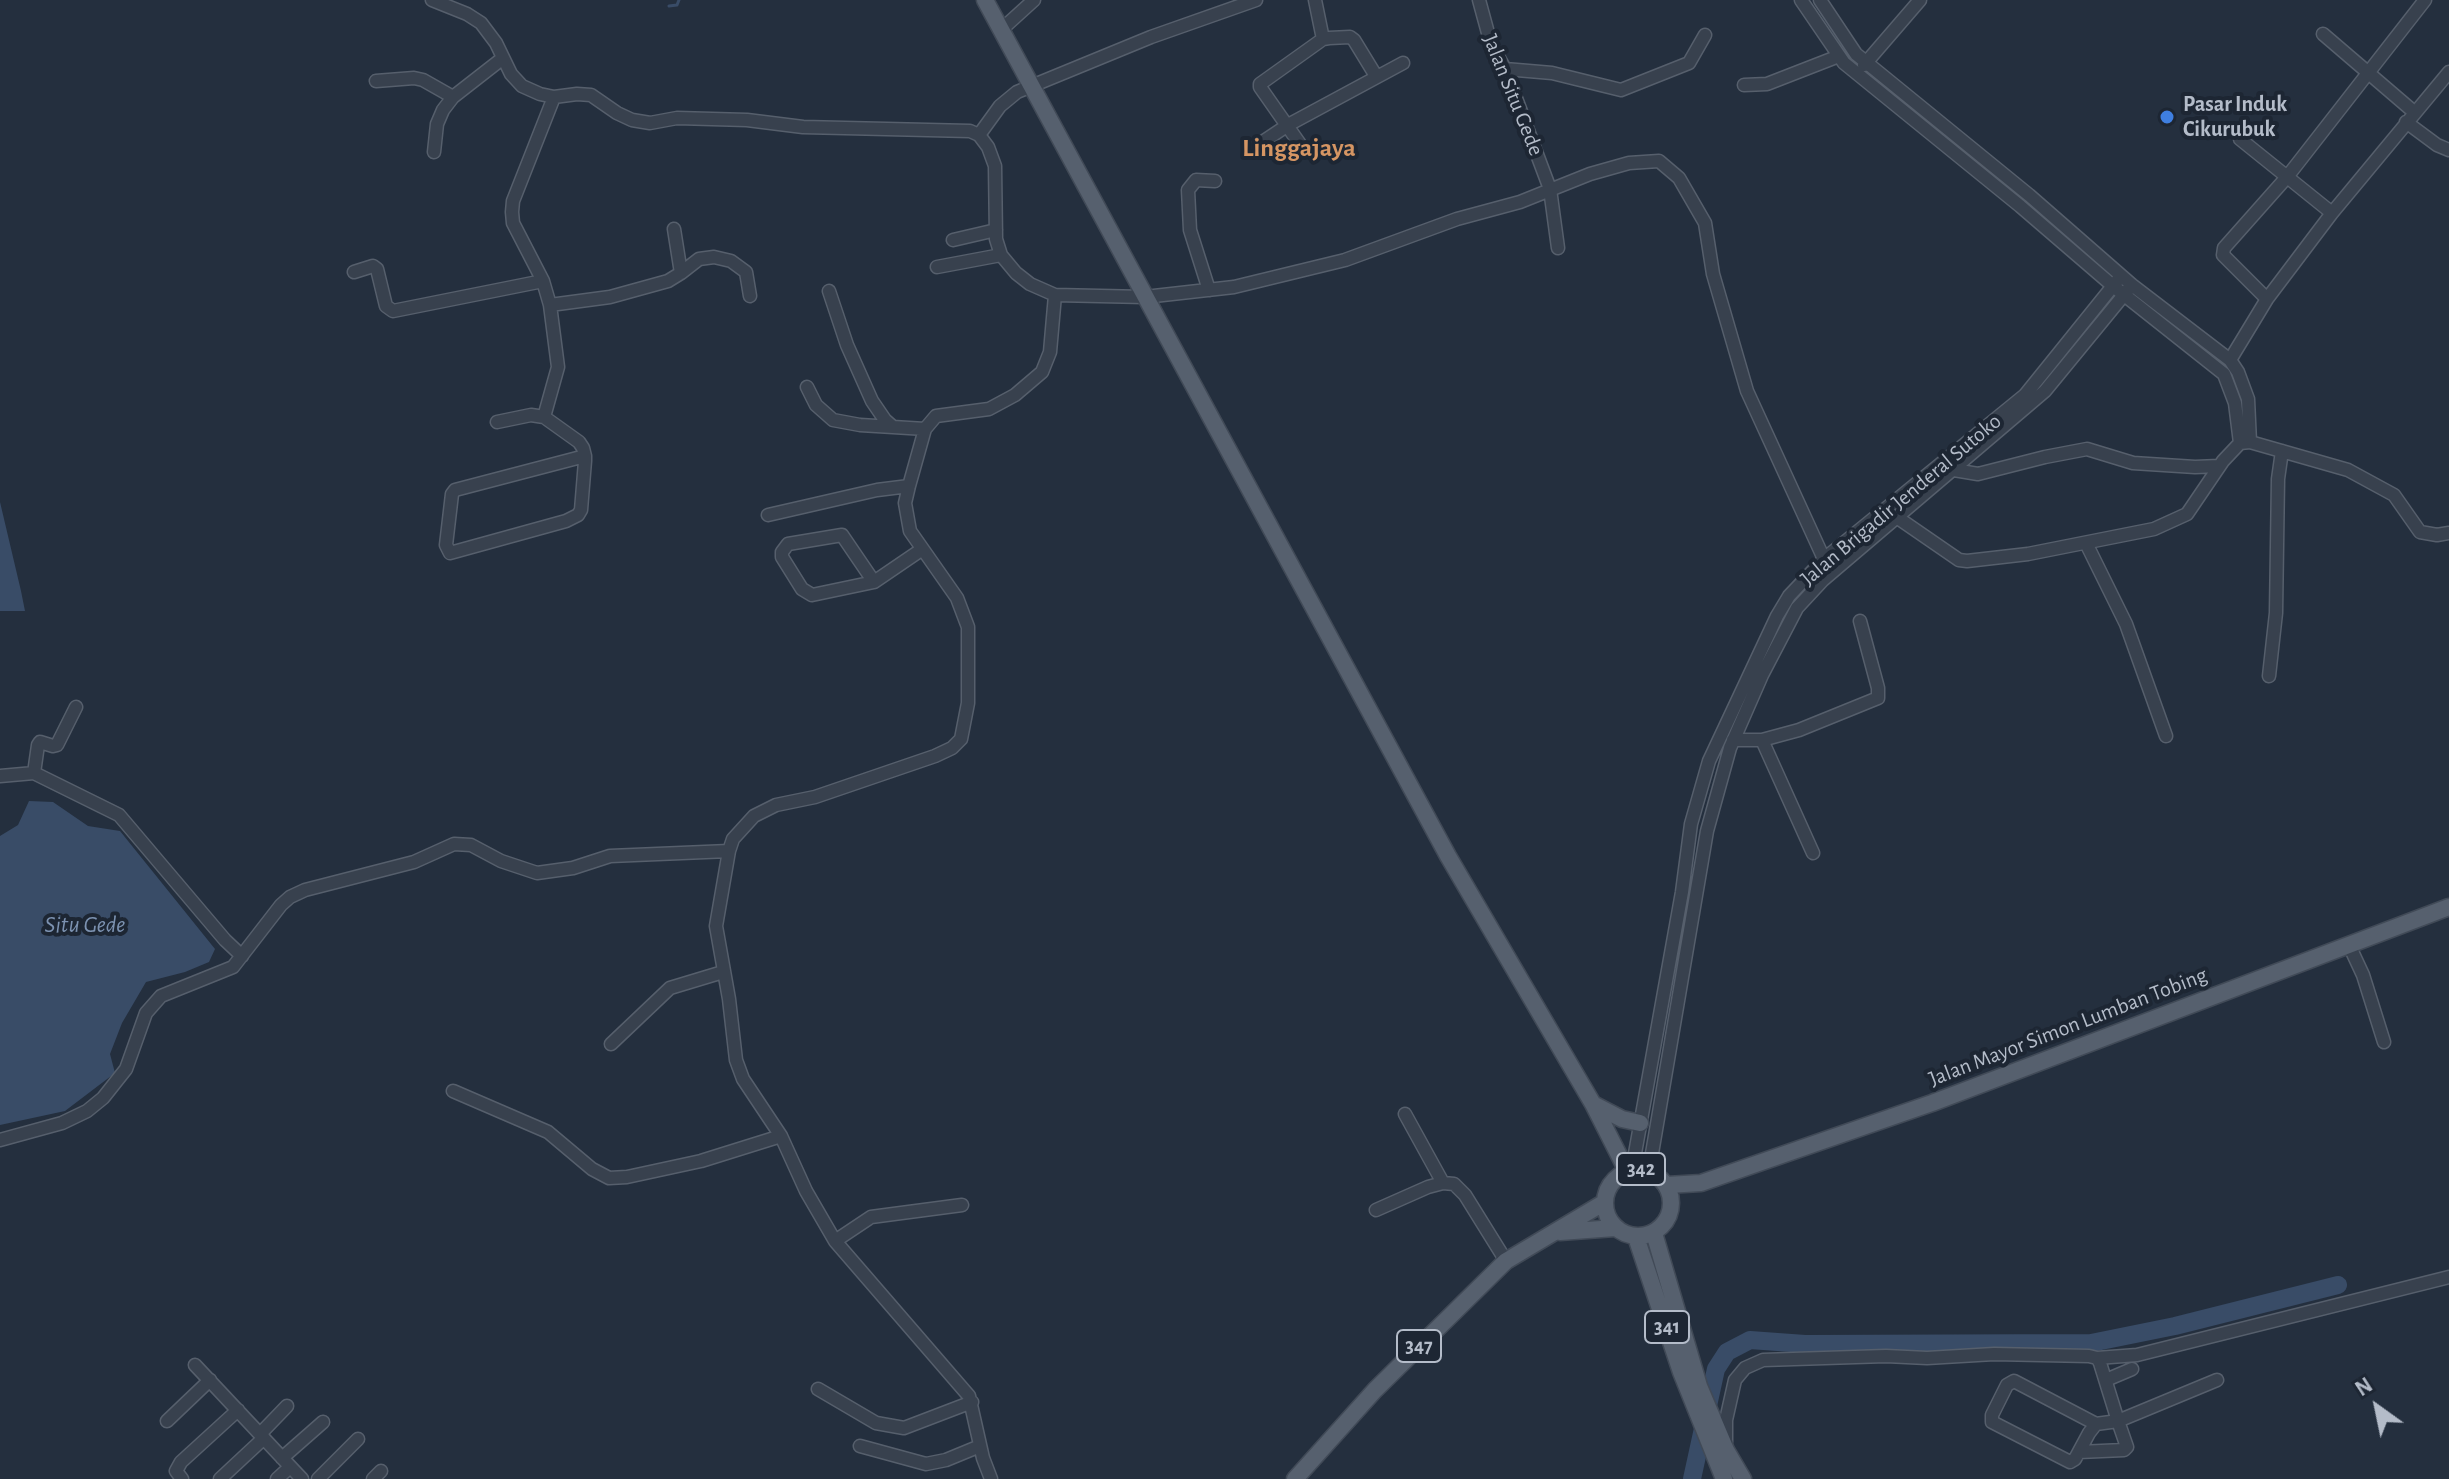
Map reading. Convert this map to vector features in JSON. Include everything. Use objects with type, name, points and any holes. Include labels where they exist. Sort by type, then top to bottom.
[{"type":"main road","points":[[985,0],[1448,856],[1629,1171]]},
{"type":"main road","name":"Jalan Mayor Simon Lumban Tobing","points":[[1667,1185],[1701,1183],[1932,1103],[2449,907]]},
{"type":"main road","points":[[1593,1104],[1622,1119],[1640,1123]]},
{"type":"main road","points":[[1559,1232],[1607,1194],[1610,1139]]},
{"type":"main road","name":"342","points":[[1615,1228],[1607,1216],[1607,1194],[1629,1171],[1649,1171],[1667,1185],[1673,1197],[1665,1223],[1654,1233]]},
{"type":"main road","name":"Jalan Mayor Simon Lumban Tobing","points":[[1671,1209],[1701,1183]]},
{"type":"main road","points":[[1559,1232],[1615,1228],[1636,1237],[1654,1233]]},
{"type":"main road","name":"347","points":[[1295,1479],[1375,1390],[1506,1261],[1559,1232]]},
{"type":"main road","name":"341","points":[[1654,1233],[1687,1368],[1699,1386],[1705,1418]]},
{"type":"main road","name":"341","points":[[1636,1237],[1687,1368],[1719,1466],[1743,1479]]},
{"type":"street","points":[[432,0],[481,23],[496,43],[511,74],[522,86],[554,97],[591,95],[617,113],[650,123],[677,118],[747,120],[803,127],[970,131],[979,135],[988,147],[995,166],[996,230],[1001,255],[1030,284],[1055,295],[1145,297],[1234,287],[1345,260],[1457,219],[1520,202],[1590,174],[1645,161],[1659,161],[1679,178],[1705,223],[1713,274],[1747,391],[1824,559]]},
{"type":"street","points":[[1001,30],[1034,0]]},
{"type":"street","points":[[979,135],[1000,106],[1017,92],[1236,3],[1256,0]]},
{"type":"street","points":[[1315,0],[1326,38]]},
{"type":"street","points":[[1322,0],[1326,38]]},
{"type":"street","name":"Jalan Situ Gede","points":[[1479,0],[1491,44],[1505,69],[1550,189],[1558,248]]},
{"type":"street","points":[[1801,0],[1839,56],[1857,74],[2123,285],[2230,360],[2248,399],[2245,442],[2219,466],[2187,514],[2154,529],[2028,554],[1967,561],[1959,560],[1898,518]]},
{"type":"street","points":[[1820,0],[1856,54],[2029,195],[2123,285],[2224,374],[2245,442]]},
{"type":"street","points":[[1857,74],[1920,0]]},
{"type":"street","points":[[2267,299],[2223,252],[2287,177],[2425,0]]},
{"type":"street","points":[[2323,34],[2368,72],[2437,145],[2449,150]]},
{"type":"street","points":[[1505,69],[1552,73],[1621,90],[1689,63],[1705,35]]},
{"type":"street","points":[[1302,147],[1260,84],[1326,38],[1350,37],[1354,40],[1376,76]]},
{"type":"street","points":[[1744,85],[1767,84],[1839,56]]},
{"type":"street","points":[[434,152],[439,119],[453,97],[503,58]]},
{"type":"street","points":[[1255,147],[1288,125],[1403,63]]},
{"type":"street","points":[[2230,360],[2267,299],[2332,213],[2449,72]]},
{"type":"street","points":[[376,81],[414,78],[430,81],[453,97]]},
{"type":"street","points":[[544,417],[558,367],[550,305],[543,281],[513,223],[512,212],[513,201],[554,97]]},
{"type":"street","points":[[2240,139],[2332,213]]},
{"type":"street","points":[[1209,290],[1190,230],[1188,190],[1196,180],[1215,181]]},
{"type":"street","points":[[674,229],[681,273]]},
{"type":"street","points":[[953,240],[996,230]]},
{"type":"street","points":[[937,267],[1001,255]]},
{"type":"street","points":[[550,305],[638,290],[668,281],[699,259],[714,257],[731,261],[746,272],[750,296]]},
{"type":"street","points":[[354,272],[373,266],[377,269],[386,306],[393,311],[543,281]]},
{"type":"street","points":[[1649,1171],[1707,831],[1733,740],[1757,672],[1797,608],[1823,580],[1898,518],[1939,475],[1954,470],[2045,391],[2123,285]]},
{"type":"street","name":"Jalan Brigadir Jenderal Sutoko","points":[[1629,1171],[1682,892],[1691,824],[1709,761],[1757,672],[1789,596],[1824,559],[1939,475],[2025,395],[2123,285]]},
{"type":"street","points":[[829,291],[847,345],[872,401],[893,427]]},
{"type":"street","points":[[991,1479],[980,1446],[972,1402],[835,1241],[806,1191],[781,1136],[738,1070],[716,926],[733,839],[754,816],[776,805],[815,797],[935,756],[952,748],[961,739],[968,703],[968,627],[957,598],[910,531],[906,517],[909,486],[925,429],[936,416],[989,409],[1004,402],[1042,372],[1050,352],[1055,295]]},
{"type":"street","points":[[807,387],[816,405],[833,420],[925,429]]},
{"type":"street","points":[[497,422],[519,416],[544,417],[579,442],[585,456],[581,510],[573,518],[454,553],[447,550],[452,494],[455,490],[585,456]]},
{"type":"street","points":[[2245,442],[2348,470],[2394,495],[2420,532],[2437,535],[2449,533]]},
{"type":"street","points":[[1954,470],[1978,474],[2087,449],[2133,463],[2219,466]]},
{"type":"street","points":[[2269,676],[2276,613],[2278,479],[2282,451]]},
{"type":"street","points":[[768,515],[877,490],[909,486]]},
{"type":"street","points":[[874,582],[842,535],[788,544],[782,552],[802,589],[812,595],[874,582],[921,550]]},
{"type":"street","points":[[2086,543],[2126,624],[2166,736]]},
{"type":"street","points":[[1733,740],[1762,740],[1799,730],[1878,698],[1860,621]]},
{"type":"street","points":[[34,773],[38,745],[40,742],[57,745],[76,707]]},
{"type":"street","points":[[1762,740],[1813,853]]},
{"type":"street","points":[[0,776],[34,773],[113,811],[125,820],[168,874],[242,956]]},
{"type":"street","points":[[1691,824],[1707,831]]},
{"type":"street","points":[[0,1140],[62,1123],[87,1111],[103,1098],[126,1069],[146,1013],[161,996],[222,973],[242,956],[290,897],[414,862],[454,844],[471,845],[501,861],[537,873],[573,868],[610,856],[729,851]]},
{"type":"street","points":[[2349,945],[2363,975],[2384,1042]]},
{"type":"street","points":[[611,1044],[670,988],[723,972]]},
{"type":"street","points":[[453,1091],[548,1132],[592,1169],[609,1178],[701,1161],[781,1136]]},
{"type":"street","points":[[1405,1114],[1443,1183]]},
{"type":"street","points":[[1376,1210],[1443,1183],[1454,1184],[1465,1195],[1506,1261]]},
{"type":"street","points":[[835,1241],[871,1217],[962,1205]]},
{"type":"street","points":[[1719,1466],[1735,1380],[1745,1368],[1763,1360],[1994,1354],[2097,1358],[2137,1355],[2449,1277]]},
{"type":"street","points":[[2079,1452],[2121,1453],[2127,1447],[2097,1358]]},
{"type":"street","points":[[195,1365],[302,1479]]},
{"type":"street","points":[[2106,1380],[2132,1369]]},
{"type":"street","points":[[167,1421],[210,1380]]},
{"type":"street","points":[[2096,1424],[2070,1462],[1992,1422],[1992,1415],[2007,1385],[2014,1381],[2096,1424],[2118,1421],[2217,1380]]},
{"type":"street","points":[[818,1389],[876,1423],[904,1428],[972,1402]]},
{"type":"street","points":[[220,1479],[287,1406]]},
{"type":"street","points":[[182,1479],[176,1471],[181,1462],[238,1410]]},
{"type":"street","points":[[277,1479],[286,1462],[323,1422]]},
{"type":"street","points":[[318,1479],[358,1439]]},
{"type":"street","points":[[860,1446],[926,1464],[946,1460],[980,1446]]},
{"type":"water","points":[[0,502],[21,591],[25,611],[0,611]]},
{"type":"water","name":"Situ Gede","points":[[29,801],[53,802],[88,826],[120,831],[215,949],[209,962],[146,982],[122,1023],[110,1054],[115,1073],[65,1111],[0,1125],[0,836],[18,825]]},
{"type":"waterway","points":[[669,6],[677,5],[679,0]]},
{"type":"waterway","points":[[1692,1479],[1716,1369],[1727,1352],[1750,1340],[1805,1344],[2091,1343],[2175,1326],[2338,1285]]},
{"type":"place","name":"Pasar Induk Cikurubuk","points":[[2167,117]]},
{"type":"district","name":"Linggajaya","points":[[1299,148]]}]
